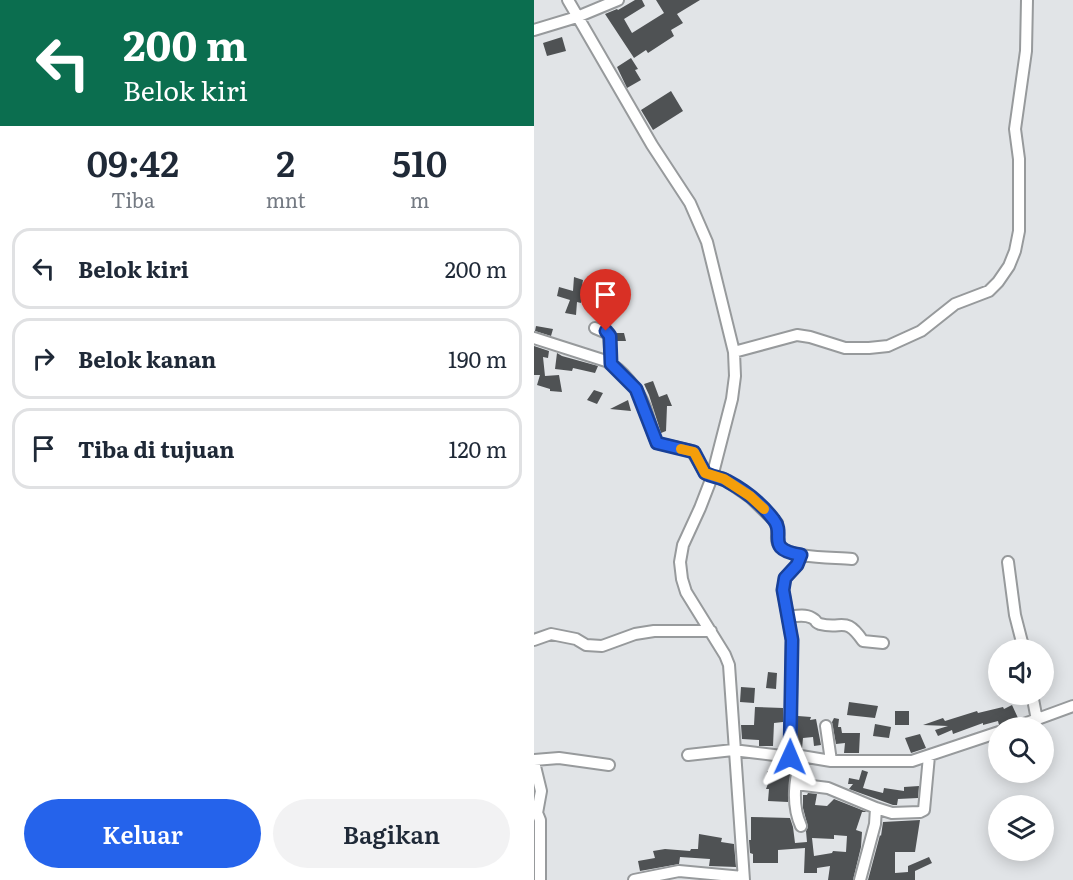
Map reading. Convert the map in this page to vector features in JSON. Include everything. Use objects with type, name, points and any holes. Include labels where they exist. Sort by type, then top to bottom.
[{"type":"street","points":[[568,0],[652,145],[690,203],[707,242],[734,352],[735,376],[732,399],[712,477],[682,545],[680,562],[686,592],[729,665],[733,750],[744,878],[679,871],[634,880]]},
{"type":"street","points":[[534,30],[578,18],[618,0]]},
{"type":"street","points":[[734,352],[797,335],[845,348],[888,346],[921,332],[955,304],[989,291],[998,282],[1009,266],[1019,231],[1019,159],[1015,129],[1026,51],[1027,0]]},
{"type":"street","points":[[595,328],[609,334],[611,364]]},
{"type":"street","points":[[534,338],[611,364],[636,389],[657,443],[692,451],[705,473],[724,479],[750,496],[777,523],[777,539],[780,546],[791,553],[801,555],[852,558]]},
{"type":"street","points":[[801,555],[797,565],[785,578],[783,597],[792,640],[796,756],[795,809],[801,826]]},
{"type":"street","points":[[1008,562],[1021,639]]},
{"type":"street","points":[[788,617],[801,615],[812,618],[823,625],[848,625],[863,641],[883,643]]},
{"type":"street","points":[[534,640],[551,634],[576,639],[586,645],[602,646],[646,632],[711,632]]},
{"type":"street","points":[[1045,717],[1073,706]]},
{"type":"street","points":[[826,726],[831,761]]},
{"type":"street","points":[[688,755],[733,750],[831,761],[912,761],[988,736]]},
{"type":"street","points":[[796,784],[828,788],[892,813],[920,812],[924,810],[929,756]]},
{"type":"street","points":[[540,880],[540,820],[535,812],[541,791],[534,761],[559,758],[609,765]]},
{"type":"street","points":[[860,880],[875,824],[876,808]]},
{"type":"building","points":[[635,0],[642,0],[645,6],[624,19],[632,33],[664,13],[656,0],[700,0],[677,14],[683,23],[671,30],[674,36],[648,53],[646,50],[634,58],[605,14],[618,10]]},
{"type":"building","points":[[562,37],[566,51],[547,56],[543,43]]},
{"type":"building","points":[[631,58],[638,69],[635,70],[641,80],[627,88],[617,67]]},
{"type":"building","points":[[671,91],[683,111],[653,130],[641,110]]},
{"type":"building","points":[[574,277],[583,280],[581,293],[583,294],[581,303],[577,302],[576,315],[565,313],[570,300],[557,296],[559,287],[573,291]]},
{"type":"building","points":[[536,326],[553,329],[551,336],[535,331]]},
{"type":"building","points":[[616,333],[624,333],[626,341],[617,341]]},
{"type":"building","points":[[534,346],[549,351],[548,358],[543,357],[545,376],[559,375],[562,392],[550,391],[550,389],[537,385],[540,375],[534,375]]},
{"type":"building","points":[[557,353],[598,366],[595,373],[573,368],[572,371],[555,369]]},
{"type":"building","points":[[653,381],[659,397],[667,394],[672,406],[667,406],[666,431],[661,433],[644,384]]},
{"type":"building","points":[[594,390],[603,393],[597,404],[587,400]]},
{"type":"building","points":[[628,400],[631,411],[610,409]]},
{"type":"building","points":[[768,672],[777,673],[776,689],[766,688]]},
{"type":"building","points":[[741,687],[755,688],[754,703],[740,702]]},
{"type":"building","points":[[849,702],[878,706],[875,718],[847,715]]},
{"type":"building","points":[[1012,705],[1018,717],[988,717],[988,724],[983,725],[983,723],[953,734],[952,730],[938,736],[935,730],[948,726],[923,725],[977,711],[978,713],[1003,707],[1004,709]]},
{"type":"building","points":[[755,707],[783,708],[783,722],[774,723],[773,746],[759,746],[759,740],[742,739],[741,725],[754,725]]},
{"type":"building","points":[[895,711],[909,711],[909,725],[895,725]]},
{"type":"building","points":[[798,716],[811,717],[810,720],[816,719],[821,745],[814,746],[813,737],[803,738],[802,749],[798,749]]},
{"type":"building","points":[[834,718],[839,719],[838,727],[841,727],[842,733],[860,733],[859,753],[844,753],[845,743],[836,744],[832,722]]},
{"type":"building","points":[[875,724],[891,727],[889,738],[873,736]]},
{"type":"building","points":[[920,734],[926,748],[911,753],[905,738]]},
{"type":"building","points":[[788,764],[791,765],[788,802],[768,801],[767,771],[786,773]]},
{"type":"building","points":[[862,770],[868,772],[863,788],[883,793],[884,788],[904,791],[904,787],[919,786],[918,798],[898,799],[897,805],[893,805],[849,789],[853,784],[848,784],[849,778],[859,780]]},
{"type":"building","points":[[808,793],[817,794],[815,805],[827,806],[834,799],[867,812],[862,812],[856,830],[862,832],[853,880],[828,880],[830,866],[817,868],[817,873],[804,873],[805,848],[778,850],[778,863],[753,863],[749,840],[751,840],[751,817],[790,818],[795,843],[807,842],[808,827],[803,808],[803,795]],"holes":[[[834,835],[847,836],[846,852],[833,851],[814,856],[812,838],[834,839]]]},
{"type":"building","points":[[920,820],[915,852],[895,852],[895,873],[908,872],[908,866],[929,857],[932,863],[915,871],[915,880],[868,880],[883,822]]},
{"type":"building","points":[[699,834],[722,838],[721,842],[734,844],[736,867],[709,866],[710,859],[680,857],[679,864],[640,871],[638,861],[655,858],[653,851],[698,849]]},
{"type":"slow traffic","points":[[681,449],[694,452],[705,473],[724,479],[750,496],[764,509]]},
{"type":"route","points":[[606,331],[610,336],[611,364],[636,389],[657,443],[694,452],[705,473],[724,479],[750,496],[773,518],[777,523],[777,539],[780,546],[791,553],[801,555],[795,569],[785,578],[783,590],[792,640],[790,757]]}]
